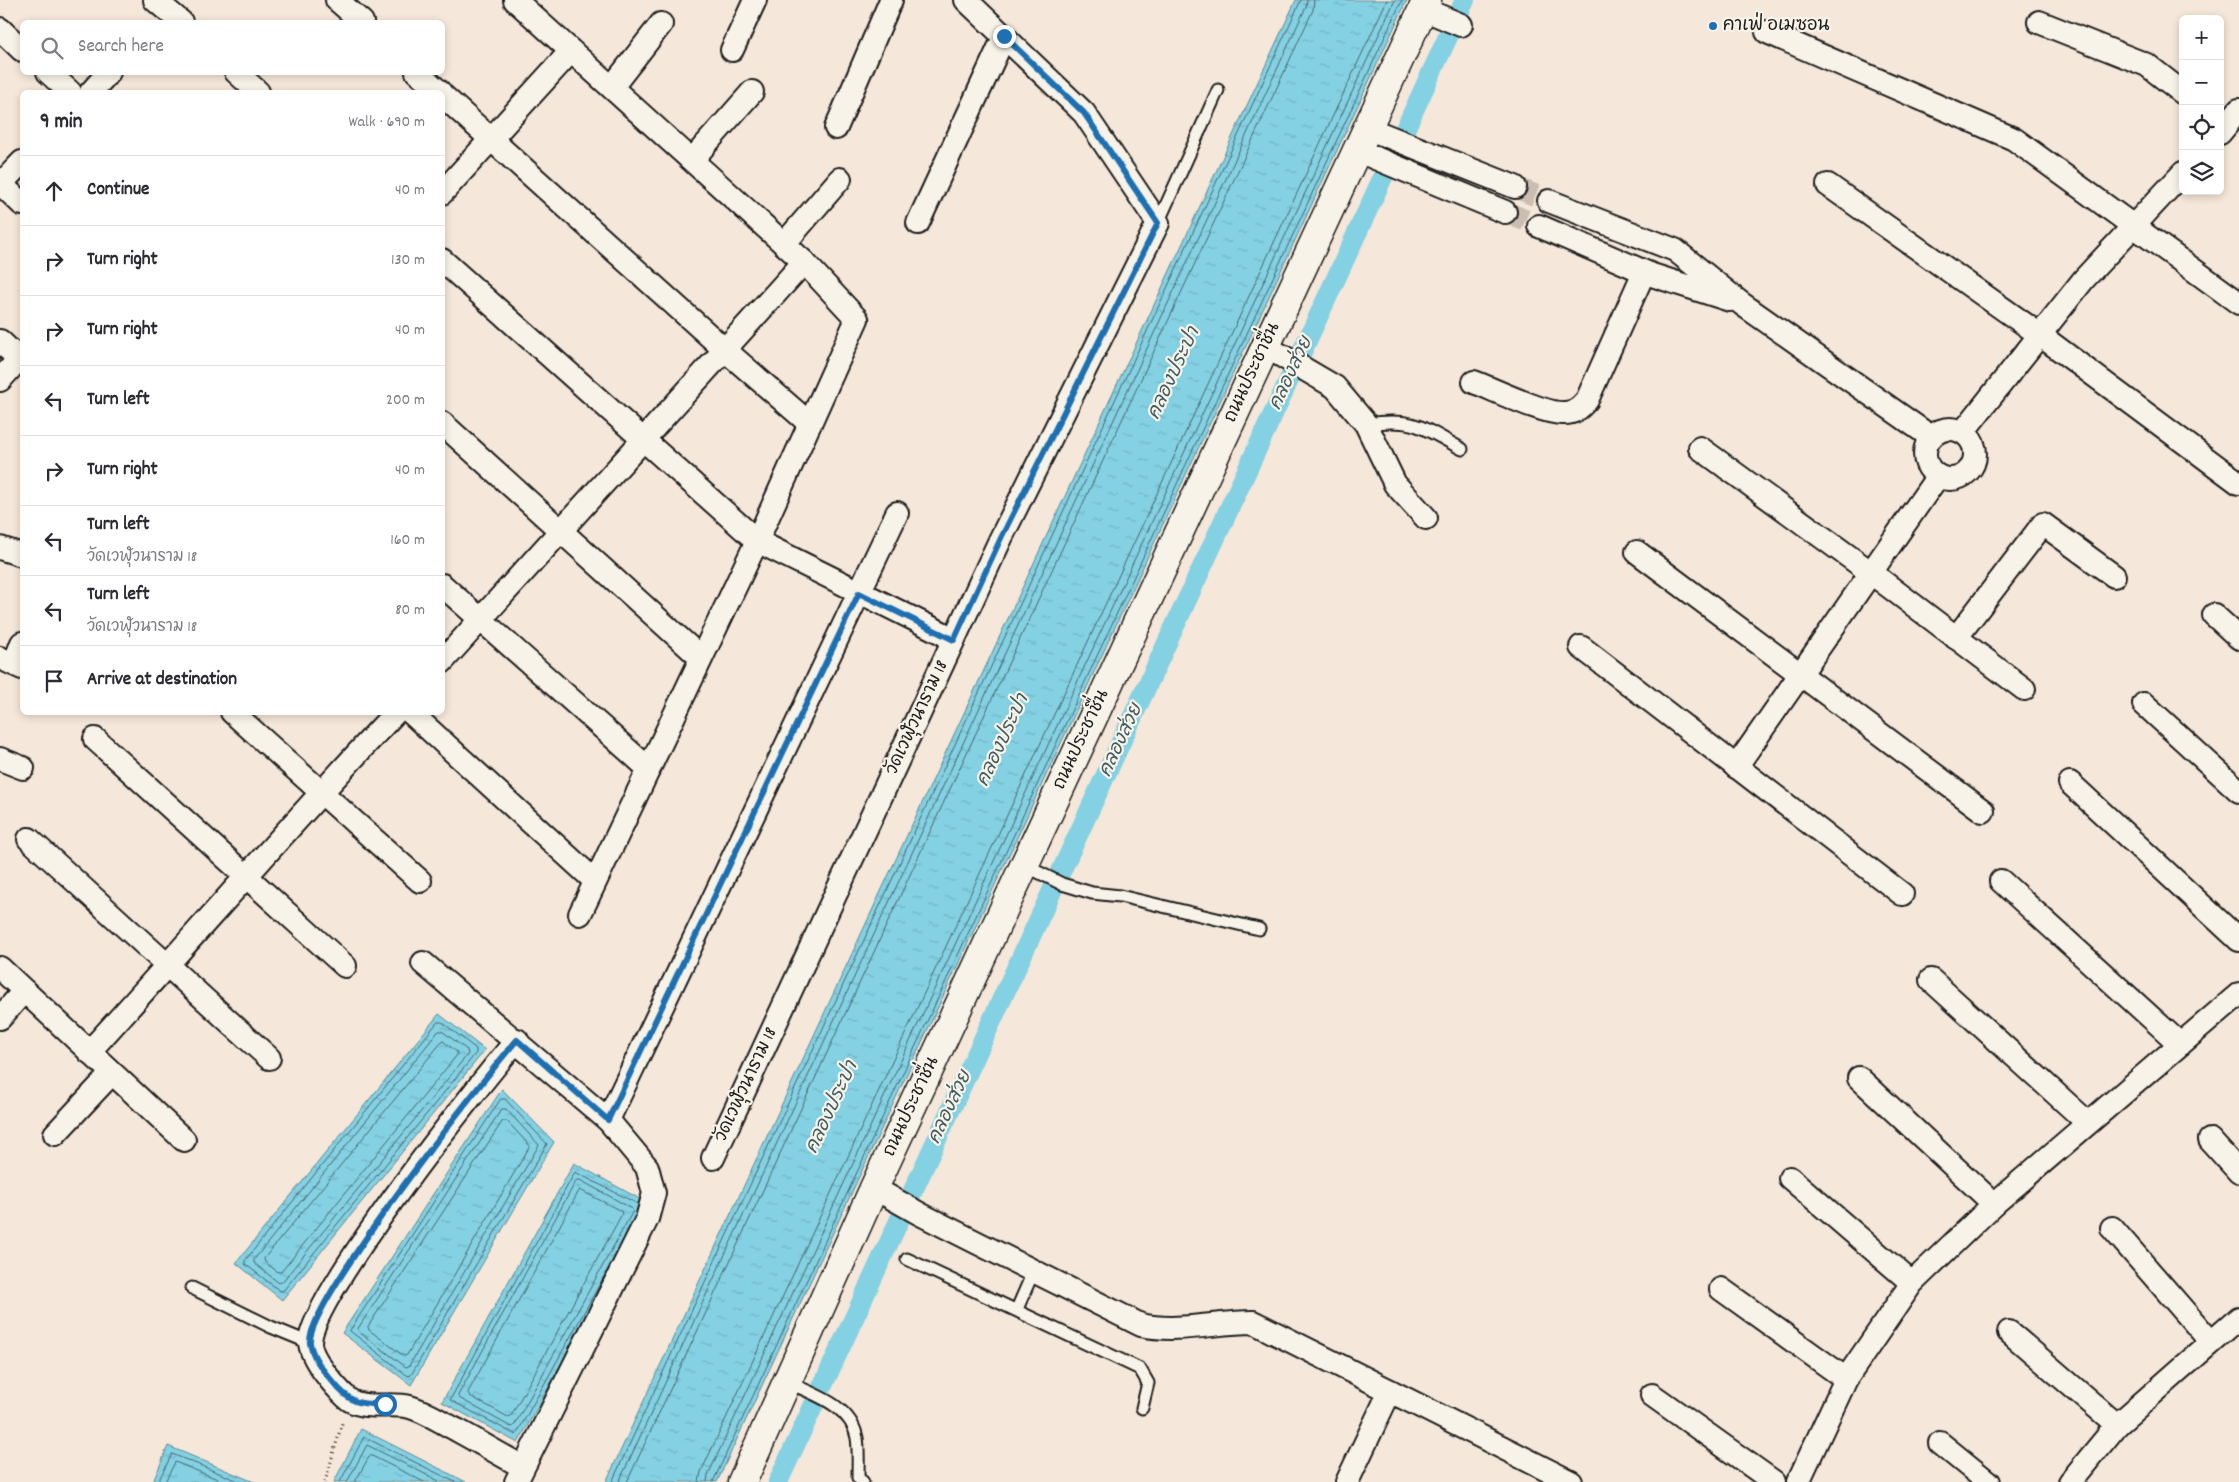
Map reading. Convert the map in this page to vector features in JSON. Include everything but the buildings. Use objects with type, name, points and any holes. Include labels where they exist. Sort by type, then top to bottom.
[{"type":"street","points":[[337,0],[360,20]]},
{"type":"street","points":[[515,0],[804,262],[857,319],[757,541],[580,914]]},
{"type":"street","points":[[732,50],[755,0]]},
{"type":"street","points":[[836,128],[891,0]]},
{"type":"street","points":[[966,0],[1084,113],[1158,223]]},
{"type":"street","points":[[1428,7],[1461,25]]},
{"type":"street","name":"ถนนประชาชื่น","points":[[742,1482],[874,1188],[1361,139],[1428,7]]},
{"type":"street","points":[[2039,22],[2147,65],[2179,90]]},
{"type":"street","points":[[612,87],[661,24]]},
{"type":"street","points":[[0,29],[20,48]]},
{"type":"street","points":[[1767,32],[2014,139],[2239,303]]},
{"type":"street","points":[[918,223],[1004,36]]},
{"type":"street","points":[[445,190],[571,51]]},
{"type":"street","points":[[51,75],[68,90]]},
{"type":"street","points":[[93,90],[106,75]]},
{"type":"street","points":[[239,75],[256,90]]},
{"type":"street","points":[[420,75],[438,90]]},
{"type":"street","points":[[692,160],[752,92]]},
{"type":"street","points":[[445,98],[810,424]]},
{"type":"street","points":[[1361,139],[1515,187]]},
{"type":"street","points":[[1361,139],[1505,212]]},
{"type":"street","points":[[20,164],[0,184],[20,202]]},
{"type":"street","points":[[1963,432],[2084,279],[2179,177]]},
{"type":"street","points":[[784,244],[840,179]]},
{"type":"street","points":[[1828,185],[2040,335],[2239,484]]},
{"type":"street","points":[[1549,200],[1675,250],[1742,304],[1931,437]]},
{"type":"street","name":"วัดเวฬุวนาราม 18","points":[[712,1158],[1001,538],[1158,223]]},
{"type":"street","points":[[1539,226],[1644,272],[1742,304]]},
{"type":"street","points":[[445,659],[804,262]]},
{"type":"street","points":[[445,263],[642,441],[757,541],[954,640]]},
{"type":"street","points":[[1474,382],[1563,414],[1579,409],[1587,400],[1644,272]]},
{"type":"street","points":[[0,342],[20,360]]},
{"type":"street","points":[[1265,346],[1335,387],[1366,424],[1395,484],[1426,518]]},
{"type":"street","points":[[0,380],[20,362]]},
{"type":"street","points":[[445,426],[701,658]]},
{"type":"street","points":[[1946,429],[1963,432],[1974,445],[1974,462],[1963,476],[1946,479],[1938,476],[1926,462],[1927,445],[1931,437],[1946,429]]},
{"type":"street","points":[[1700,448],[1870,572],[2024,690]]},
{"type":"street","points":[[1736,766],[1938,476]]},
{"type":"street","points":[[608,1120],[898,513]]},
{"type":"street","points":[[1956,638],[2043,524],[2114,576]]},
{"type":"street","points":[[0,548],[20,554]]},
{"type":"street","points":[[1637,552],[1983,811]]},
{"type":"street","points":[[445,588],[649,770]]},
{"type":"street","points":[[2214,616],[2239,638]]},
{"type":"street","points":[[12,663],[20,647]]},
{"type":"street","points":[[1581,648],[1902,894]]},
{"type":"street","points":[[2144,704],[2239,791]]},
{"type":"street","points":[[235,715],[420,881]]},
{"type":"street","points":[[89,1052],[168,966],[320,792],[393,715]]},
{"type":"street","points":[[413,715],[595,881]]},
{"type":"street","points":[[94,739],[345,966]]},
{"type":"street","points":[[0,759],[23,768]]},
{"type":"street","points":[[2070,783],[2239,940]]},
{"type":"street","points":[[28,839],[270,1058]]},
{"type":"street","points":[[2001,881],[2180,1044]]},
{"type":"street","points":[[423,963],[517,1040],[608,1120],[647,1167],[654,1193],[642,1227],[519,1474],[421,1410],[401,1405],[367,1405],[349,1400],[318,1364],[310,1342],[316,1319],[350,1263],[484,1078],[517,1040]]},
{"type":"street","points":[[0,968],[184,1140]]},
{"type":"street","points":[[1931,980],[2088,1123]]},
{"type":"street","points":[[0,1018],[24,991]]},
{"type":"street","points":[[1798,1482],[1846,1379],[1912,1283],[1994,1204],[2239,994]]},
{"type":"street","points":[[55,1134],[112,1073]]},
{"type":"street","points":[[1859,1078],[1994,1204]]},
{"type":"street","points":[[2210,1140],[2239,1172]]},
{"type":"street","points":[[1790,1178],[1912,1283]]},
{"type":"street","points":[[874,1188],[912,1210],[1141,1325],[1159,1329],[1225,1322],[1253,1322],[1571,1482]]},
{"type":"street","points":[[2112,1228],[2211,1342]]},
{"type":"street","points":[[1721,1289],[1846,1379]]},
{"type":"street","points":[[2070,1482],[2117,1425],[2239,1318]]},
{"type":"street","points":[[2009,1332],[2117,1425]]},
{"type":"street","points":[[1347,1482],[1390,1391]]},
{"type":"street","points":[[1652,1395],[1774,1482]]},
{"type":"street","points":[[1940,1443],[1988,1482]]},
{"type":"lane","points":[[1158,223],[1218,90]]},
{"type":"lane","points":[[1366,424],[1404,421],[1421,426],[1462,449]]},
{"type":"lane","points":[[1024,865],[1062,884],[1092,893],[1120,896],[1259,929]]},
{"type":"lane","points":[[907,1259],[1017,1309],[1140,1369],[1146,1376],[1148,1383],[1142,1408]]},
{"type":"lane","points":[[1017,1309],[1034,1270]]},
{"type":"lane","points":[[192,1288],[270,1328],[310,1342]]},
{"type":"lane","points":[[787,1382],[834,1404],[852,1424],[857,1438],[859,1480]]},
{"type":"path","points":[[325,1482],[349,1400]]},
{"type":"water","name":"คลองประปา","points":[[1296,0],[1407,0],[717,1482],[606,1482]]},
{"type":"water","points":[[439,1014],[485,1050],[282,1300],[236,1263]]},
{"type":"water","points":[[502,1089],[554,1142],[411,1385],[342,1333]]},
{"type":"water","points":[[574,1163],[649,1204],[518,1443],[442,1402]]},
{"type":"water","points":[[361,1429],[466,1482],[334,1482]]},
{"type":"water","points":[[168,1446],[254,1482],[153,1482]]},
{"type":"waterway","name":"คลองส่วย","points":[[778,1482],[1465,0]]},
{"type":"tunnel","points":[[1515,187],[1549,201]]},
{"type":"tunnel","points":[[1505,212],[1539,226]]},
{"type":"place","name":"คาเฟ่ อเมซอน","points":[[1713,26]]},
{"type":"route","points":[[385,1404],[367,1405],[349,1400],[318,1364],[310,1342],[316,1319],[350,1263],[484,1078],[517,1040],[608,1120],[859,593],[954,640],[1001,538],[1158,223],[1084,113],[1004,36]]}]
